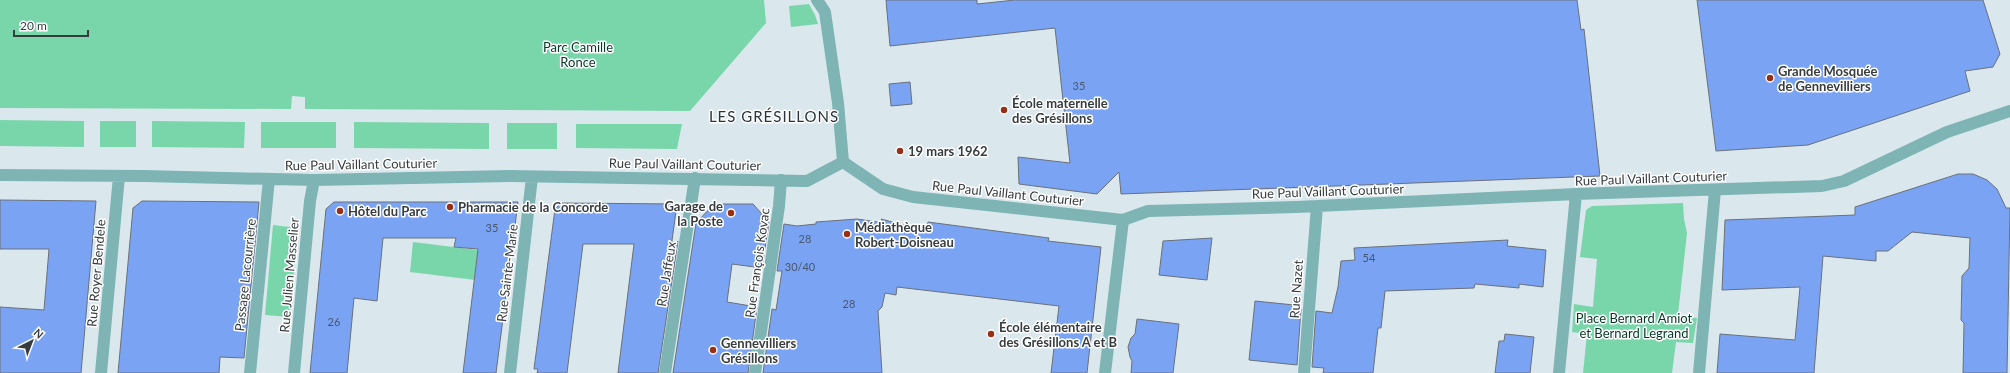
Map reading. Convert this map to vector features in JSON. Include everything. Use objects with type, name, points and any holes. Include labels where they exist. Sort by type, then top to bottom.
[{"type":"street","points":[[817,0],[826,12]]},
{"type":"street","points":[[830,0],[826,12],[838,103],[843,162]]},
{"type":"street","name":"Rue Paul Vaillant Couturier","points":[[0,175],[314,180],[532,176],[806,181],[843,162],[883,189],[912,197],[1123,220],[1148,211],[1317,206],[1576,194],[1822,186],[1844,181],[1947,132],[2010,111]]},
{"type":"street","name":"Rue Royer Bendele","points":[[101,373],[119,176]]},
{"type":"street","name":"Rue Sainte-Marie","points":[[510,373],[532,176]]},
{"type":"street","name":"Rue Jaffeux","points":[[665,373],[695,178]]},
{"type":"street","name":"Passage Lacourrière","points":[[250,373],[269,179]]},
{"type":"street","name":"Rue Julien Masselier","points":[[294,373],[310,201],[314,180]]},
{"type":"street","name":"Rue François Kovac","points":[[755,373],[779,206],[781,180]]},
{"type":"street","points":[[1699,373],[1715,190]]},
{"type":"street","points":[[1559,373],[1576,194]]},
{"type":"street","name":"Rue Nazet","points":[[1304,373],[1317,206]]},
{"type":"street","points":[[1105,373],[1123,220]]},
{"type":"green space","name":"Parc Camille Ronce","points":[[0,0],[764,0],[766,23],[690,111],[305,109],[305,97],[292,96],[291,109],[0,108]]},
{"type":"green space","points":[[809,4],[818,24],[791,27],[789,6]]},
{"type":"green space","points":[[0,120],[84,121],[84,147],[0,146]]},
{"type":"green space","points":[[100,121],[136,121],[136,147],[100,147]]},
{"type":"green space","points":[[152,121],[245,122],[244,148],[152,147]]},
{"type":"green space","points":[[261,122],[336,122],[336,148],[261,148]]},
{"type":"green space","points":[[354,122],[489,123],[489,149],[354,148]]},
{"type":"green space","points":[[507,123],[557,123],[557,149],[507,149]]},
{"type":"green space","points":[[576,124],[682,124],[677,149],[576,148]]},
{"type":"green space","name":"Place Bernard Amiot et Bernard Legrand","points":[[1683,203],[1687,233],[1678,315],[1697,318],[1693,343],[1676,342],[1672,373],[1583,373],[1587,334],[1572,332],[1574,304],[1593,307],[1597,259],[1580,257],[1586,210],[1592,206]]},
{"type":"green space","points":[[273,225],[298,228],[290,317],[265,315]]},
{"type":"green space","points":[[413,242],[511,254],[508,284],[410,272]]},
{"type":"building","points":[[886,0],[977,0],[977,4],[1015,0],[1577,0],[1581,30],[1584,29],[1600,176],[1121,194],[1119,172],[1097,194],[1019,184],[1018,157],[1070,163],[1055,28],[890,46]]},
{"type":"building","points":[[1697,0],[1983,0],[2000,54],[1993,67],[1965,71],[1970,91],[1808,145],[1716,151]]},
{"type":"building","points":[[910,82],[912,104],[891,106],[889,84]]},
{"type":"building","points":[[1958,174],[1973,174],[1987,180],[1997,189],[2006,208],[2010,208],[2007,373],[1963,373],[1964,323],[1961,320],[1962,276],[1969,268],[1970,238],[1912,232],[1888,251],[1876,251],[1876,261],[1823,256],[1814,373],[1717,373],[1720,334],[1795,340],[1800,287],[1722,290],[1725,220],[1855,215],[1855,207]]},
{"type":"building","points":[[0,200],[96,201],[81,373],[0,373],[0,307],[44,310],[49,249],[0,249]]},
{"type":"building","points":[[142,201],[259,202],[244,358],[220,357],[219,373],[118,373],[133,208]]},
{"type":"building","points":[[334,202],[518,202],[496,373],[463,373],[478,249],[454,247],[456,238],[383,238],[377,301],[354,298],[347,373],[310,373],[326,209]]},
{"type":"building","points":[[561,203],[677,204],[671,248],[678,241],[658,373],[618,373],[634,244],[583,244],[567,373],[537,373],[538,369],[534,369],[555,209]]},
{"type":"building","points":[[714,204],[753,204],[769,222],[762,268],[732,264],[727,302],[757,307],[748,373],[673,373],[696,223]]},
{"type":"building","points":[[857,219],[884,223],[881,219],[926,231],[928,222],[1049,238],[1048,241],[1101,247],[1087,373],[1051,373],[1059,306],[897,287],[896,295],[885,293],[882,307],[878,311],[882,373],[763,373],[772,309],[776,310],[782,271],[777,271],[784,224],[797,226],[816,224],[816,222]]},
{"type":"building","points":[[1212,238],[1207,280],[1159,275],[1163,241]]},
{"type":"building","points":[[1508,240],[1507,246],[1546,250],[1543,287],[1519,284],[1519,288],[1475,284],[1474,288],[1385,291],[1381,328],[1378,328],[1373,373],[1323,373],[1324,368],[1312,367],[1316,311],[1332,313],[1338,287],[1341,261],[1355,260],[1354,248]]},
{"type":"building","points":[[1255,301],[1294,305],[1294,309],[1301,309],[1297,365],[1249,360]]},
{"type":"building","points":[[1137,319],[1179,324],[1173,373],[1131,373],[1132,361],[1128,347],[1131,338],[1135,334]]},
{"type":"building","points":[[1505,334],[1534,337],[1530,373],[1495,373],[1499,341],[1504,341]]},
{"type":"place","name":"Grande Mosquée de Gennevilliers","points":[[1770,78]]},
{"type":"place","name":"École maternelle des Grésillons","points":[[1004,110]]},
{"type":"place","name":"19 mars 1962","points":[[900,151]]},
{"type":"place","name":"Pharmacie de la Concorde","points":[[450,207]]},
{"type":"place","name":"Hôtel du Parc","points":[[340,211]]},
{"type":"place","name":"Garage de la Poste","points":[[731,213]]},
{"type":"place","name":"Médiathèque Robert-Doisneau","points":[[847,234]]},
{"type":"place","name":"École élémentaire des Grésillons A et B","points":[[991,334]]},
{"type":"place","name":"Gennevilliers Grésillons","points":[[713,350]]},
{"type":"district","name":"LES GRÉSILLONS","points":[[774,116]]}]
